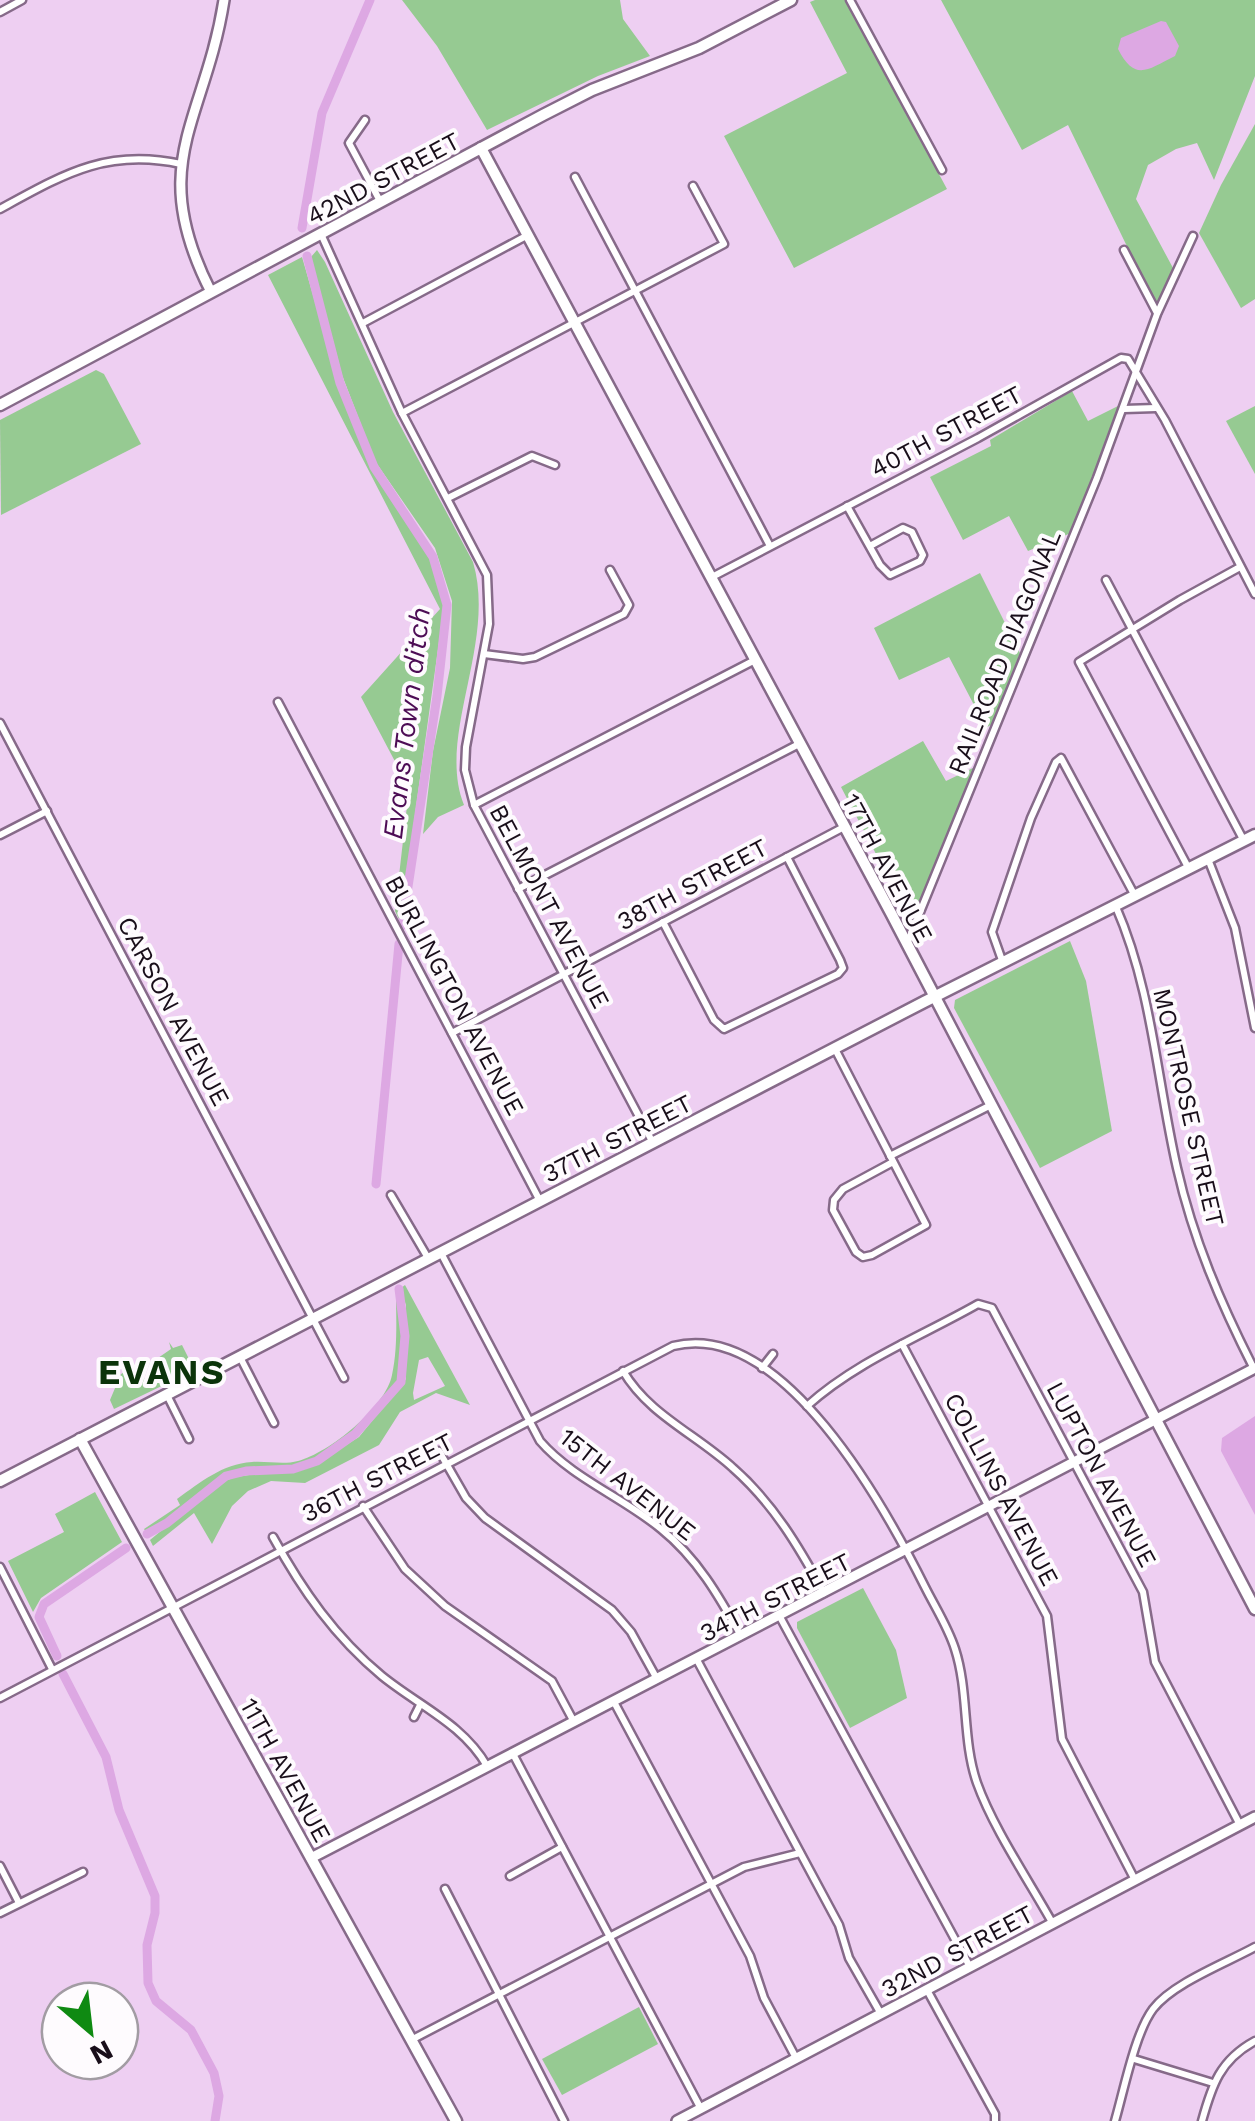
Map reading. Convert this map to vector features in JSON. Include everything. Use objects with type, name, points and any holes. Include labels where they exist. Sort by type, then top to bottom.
[{"type":"main road","name":"42ND STREET","points":[[0,405],[592,90],[699,48],[791,0]]},
{"type":"main road","name":"17TH AVENUE","points":[[481,148],[800,743],[1255,1609]]},
{"type":"main road","name":"37TH STREET","points":[[0,1481],[1255,835]]},
{"type":"main road","name":"11TH AVENUE","points":[[80,1439],[456,2121]]},
{"type":"street","points":[[0,12],[22,0]]},
{"type":"street","points":[[211,292],[183,224],[181,164],[188,125],[224,0]]},
{"type":"street","points":[[850,0],[942,170]]},
{"type":"street","points":[[365,120],[350,143],[381,202]]},
{"type":"street","points":[[0,209],[100,162],[146,157],[181,164]]},
{"type":"street","points":[[575,178],[770,546]]},
{"type":"street","points":[[402,412],[724,244],[692,186]]},
{"type":"street","name":"BELMONT AVENUE","points":[[321,234],[402,412],[487,575],[490,594],[484,654],[466,747],[465,770],[474,805],[653,1143]]},
{"type":"street","points":[[363,323],[528,235]]},
{"type":"street","points":[[1193,236],[1157,314],[1136,373],[1255,594]]},
{"type":"street","points":[[1124,250],[1157,314]]},
{"type":"street","name":"40TH STREET","points":[[712,577],[1121,358],[1128,360],[1136,373]]},
{"type":"street","name":"RAILROAD DIAGONAL","points":[[907,945],[1136,373]]},
{"type":"street","points":[[1124,409],[1158,408]]},
{"type":"street","points":[[448,498],[532,456],[555,465]]},
{"type":"street","points":[[847,506],[880,566],[890,575],[920,561],[923,555],[912,532],[903,528],[870,546]]},
{"type":"street","points":[[1189,869],[1079,662],[1240,568]]},
{"type":"street","points":[[484,654],[536,657],[624,614],[628,605],[610,570]]},
{"type":"street","points":[[1106,580],[1244,840]]},
{"type":"street","points":[[474,805],[756,660]]},
{"type":"street","name":"BURLINGTON AVENUE","points":[[278,702],[540,1201]]},
{"type":"street","name":"CARSON AVENUE","points":[[0,723],[344,1378]]},
{"type":"street","points":[[518,889],[800,743]]},
{"type":"street","points":[[1003,963],[992,932],[1031,818],[1061,758],[1136,896]]},
{"type":"street","points":[[0,835],[46,812]]},
{"type":"street","name":"38TH STREET","points":[[452,1033],[844,828]]},
{"type":"street","points":[[663,922],[714,1020],[724,1030],[838,974],[843,968],[840,960],[787,857]]},
{"type":"street","points":[[1208,859],[1236,928],[1255,1028]]},
{"type":"street","name":"MONTROSE STREET","points":[[1116,907],[1136,960],[1190,1218],[1223,1308],[1254,1368]]},
{"type":"street","points":[[835,1050],[892,1159],[926,1225],[863,1257],[856,1252],[833,1210],[842,1188],[892,1159],[991,1104]]},
{"type":"street","points":[[391,1194],[428,1260]]},
{"type":"street","name":"15TH AVENUE","points":[[441,1253],[545,1447],[662,1530],[690,1557],[742,1637]]},
{"type":"street","name":"LUPTON AVENUE","points":[[902,1344],[978,1304],[992,1308],[1143,1592],[1155,1662],[1240,1825]]},
{"type":"street","name":"36TH STREET","points":[[0,1698],[673,1346],[692,1342],[723,1346],[762,1368]]},
{"type":"street","points":[[807,1406],[840,1378],[902,1344]]},
{"type":"street","name":"COLLINS AVENUE","points":[[902,1344],[1047,1616],[1062,1739],[1135,1880]]},
{"type":"street","points":[[772,1354],[762,1368],[807,1406],[856,1464],[907,1551],[954,1644],[977,1783],[1052,1924]]},
{"type":"street","points":[[240,1357],[274,1423]]},
{"type":"street","name":"34TH STREET","points":[[312,1858],[1254,1368]]},
{"type":"street","points":[[623,1371],[646,1403],[714,1452],[750,1484],[796,1542],[824,1594]]},
{"type":"street","points":[[167,1395],[189,1438]]},
{"type":"street","points":[[440,1451],[466,1498],[486,1518],[612,1610],[632,1632],[658,1680]]},
{"type":"street","points":[[363,1506],[405,1570],[445,1606],[552,1681],[574,1722]]},
{"type":"street","points":[[272,1537],[301,1586],[336,1633],[360,1658],[420,1705],[456,1727],[474,1743],[488,1767]]},
{"type":"street","points":[[0,1567],[52,1670]]},
{"type":"street","points":[[780,1617],[970,1967]]},
{"type":"street","points":[[697,1660],[839,1925],[848,1958],[880,2014]]},
{"type":"street","points":[[614,1702],[750,1956],[764,1998],[796,2058]]},
{"type":"street","points":[[414,1717],[420,1705]]},
{"type":"street","points":[[513,1754],[701,2109]]},
{"type":"street","name":"32ND STREET","points":[[677,2121],[1255,1817]]},
{"type":"street","points":[[510,1876],[562,1847]]},
{"type":"street","points":[[411,2040],[752,1863],[800,1853]]},
{"type":"street","points":[[0,1866],[19,1903]]},
{"type":"street","points":[[0,1913],[83,1872]]},
{"type":"street","points":[[444,1889],[564,2121]]},
{"type":"street","points":[[1115,2121],[1146,2020],[1158,2003],[1255,1947]]},
{"type":"street","points":[[927,1990],[996,2121]]},
{"type":"street","points":[[1202,2121],[1212,2084],[1230,2057],[1255,2041]]},
{"type":"street","points":[[1134,2058],[1212,2084]]},
{"type":"green space","points":[[402,0],[620,0],[623,19],[650,56],[598,76],[487,130],[437,46]]},
{"type":"green space","points":[[845,0],[947,189],[794,268],[724,136],[847,73],[810,2]]},
{"type":"green space","points":[[941,0],[1255,0],[1255,76],[1214,180],[1197,143],[1176,149],[1148,165],[1136,199],[1173,268],[1157,308],[1068,125],[1022,150]]},
{"type":"green space","points":[[1255,124],[1255,299],[1241,308],[1199,233]]},
{"type":"green space","points":[[317,250],[393,412],[473,562],[478,624],[457,749],[457,778],[464,805],[438,817],[423,834],[433,751],[450,668],[452,601],[435,548],[375,461],[342,375],[311,257]]},
{"type":"green space","points":[[302,257],[339,385],[372,468],[431,557],[444,606],[400,922],[395,911],[409,788],[361,697],[440,609],[268,275]]},
{"type":"green space","points":[[96,370],[104,374],[141,444],[1,515],[0,420]]},
{"type":"green space","points":[[1072,391],[1088,421],[1120,405],[1071,533],[1028,551],[1009,516],[963,540],[930,477],[991,446],[990,440]]},
{"type":"green space","points":[[1255,406],[1255,474],[1226,421]]},
{"type":"green space","points":[[980,573],[1020,653],[992,724],[986,728],[949,657],[899,680],[874,628]]},
{"type":"green space","points":[[923,741],[946,781],[975,767],[912,923],[841,787]]},
{"type":"green space","points":[[1070,941],[1086,981],[1112,1131],[1040,1168],[954,1008],[955,1000]]},
{"type":"green space","points":[[405,1285],[470,1405],[436,1393],[400,1412],[379,1445],[305,1483],[271,1481],[248,1491],[232,1506],[212,1544],[194,1513],[153,1546],[150,1540],[219,1483],[312,1466],[359,1437],[406,1379],[406,1305],[400,1289]],"holes":[[[428,1357],[445,1386],[414,1400],[419,1360]]]},
{"type":"green space","points":[[396,1290],[403,1335],[398,1381],[344,1443],[317,1459],[294,1466],[226,1474],[146,1532],[144,1529],[180,1505],[177,1499],[212,1475],[241,1463],[293,1462],[311,1456],[340,1439],[368,1414],[388,1388],[392,1375]]},
{"type":"green space","points":[[169,1342],[173,1348],[182,1345],[191,1363],[189,1372],[175,1379],[172,1376],[170,1382],[114,1409],[110,1400],[121,1374],[132,1368],[143,1380],[162,1362],[158,1358],[171,1349]]},
{"type":"green space","points":[[95,1492],[122,1542],[41,1598],[33,1612],[8,1561],[64,1532],[55,1514]]},
{"type":"green space","points":[[863,1588],[896,1650],[907,1698],[850,1728],[797,1622]]},
{"type":"green space","points":[[639,2007],[658,2044],[562,2095],[542,2059]]},
{"type":"shaded area","points":[[1166,22],[1179,46],[1175,56],[1149,69],[1130,66],[1118,49],[1121,38]]},
{"type":"shaded area","points":[[1255,1416],[1255,1515],[1221,1451],[1222,1438]]},
{"type":"waterway","name":"Evans Town ditch","points":[[302,228],[322,113],[370,0]]},
{"type":"waterway","name":"Evans Town ditch","points":[[307,256],[340,383],[374,467],[433,557],[447,605],[402,926]]},
{"type":"waterway","name":"Evans Town ditch","points":[[376,1184],[399,944]]},
{"type":"waterway","name":"Evans Town ditch","points":[[147,1534],[226,1476],[293,1469],[317,1461],[355,1434],[401,1382],[405,1336],[399,1289]]},
{"type":"waterway","name":"Evans Town ditch","points":[[57,1656],[39,1617],[44,1604],[126,1548]]},
{"type":"waterway","name":"Evans Town ditch","points":[[63,1674],[106,1757],[119,1810],[155,1896],[147,1945],[148,1983],[156,2001],[191,2030],[214,2073],[219,2096],[215,2121]]},
{"type":"district","name":"EVANS","points":[[162,1372]]}]
